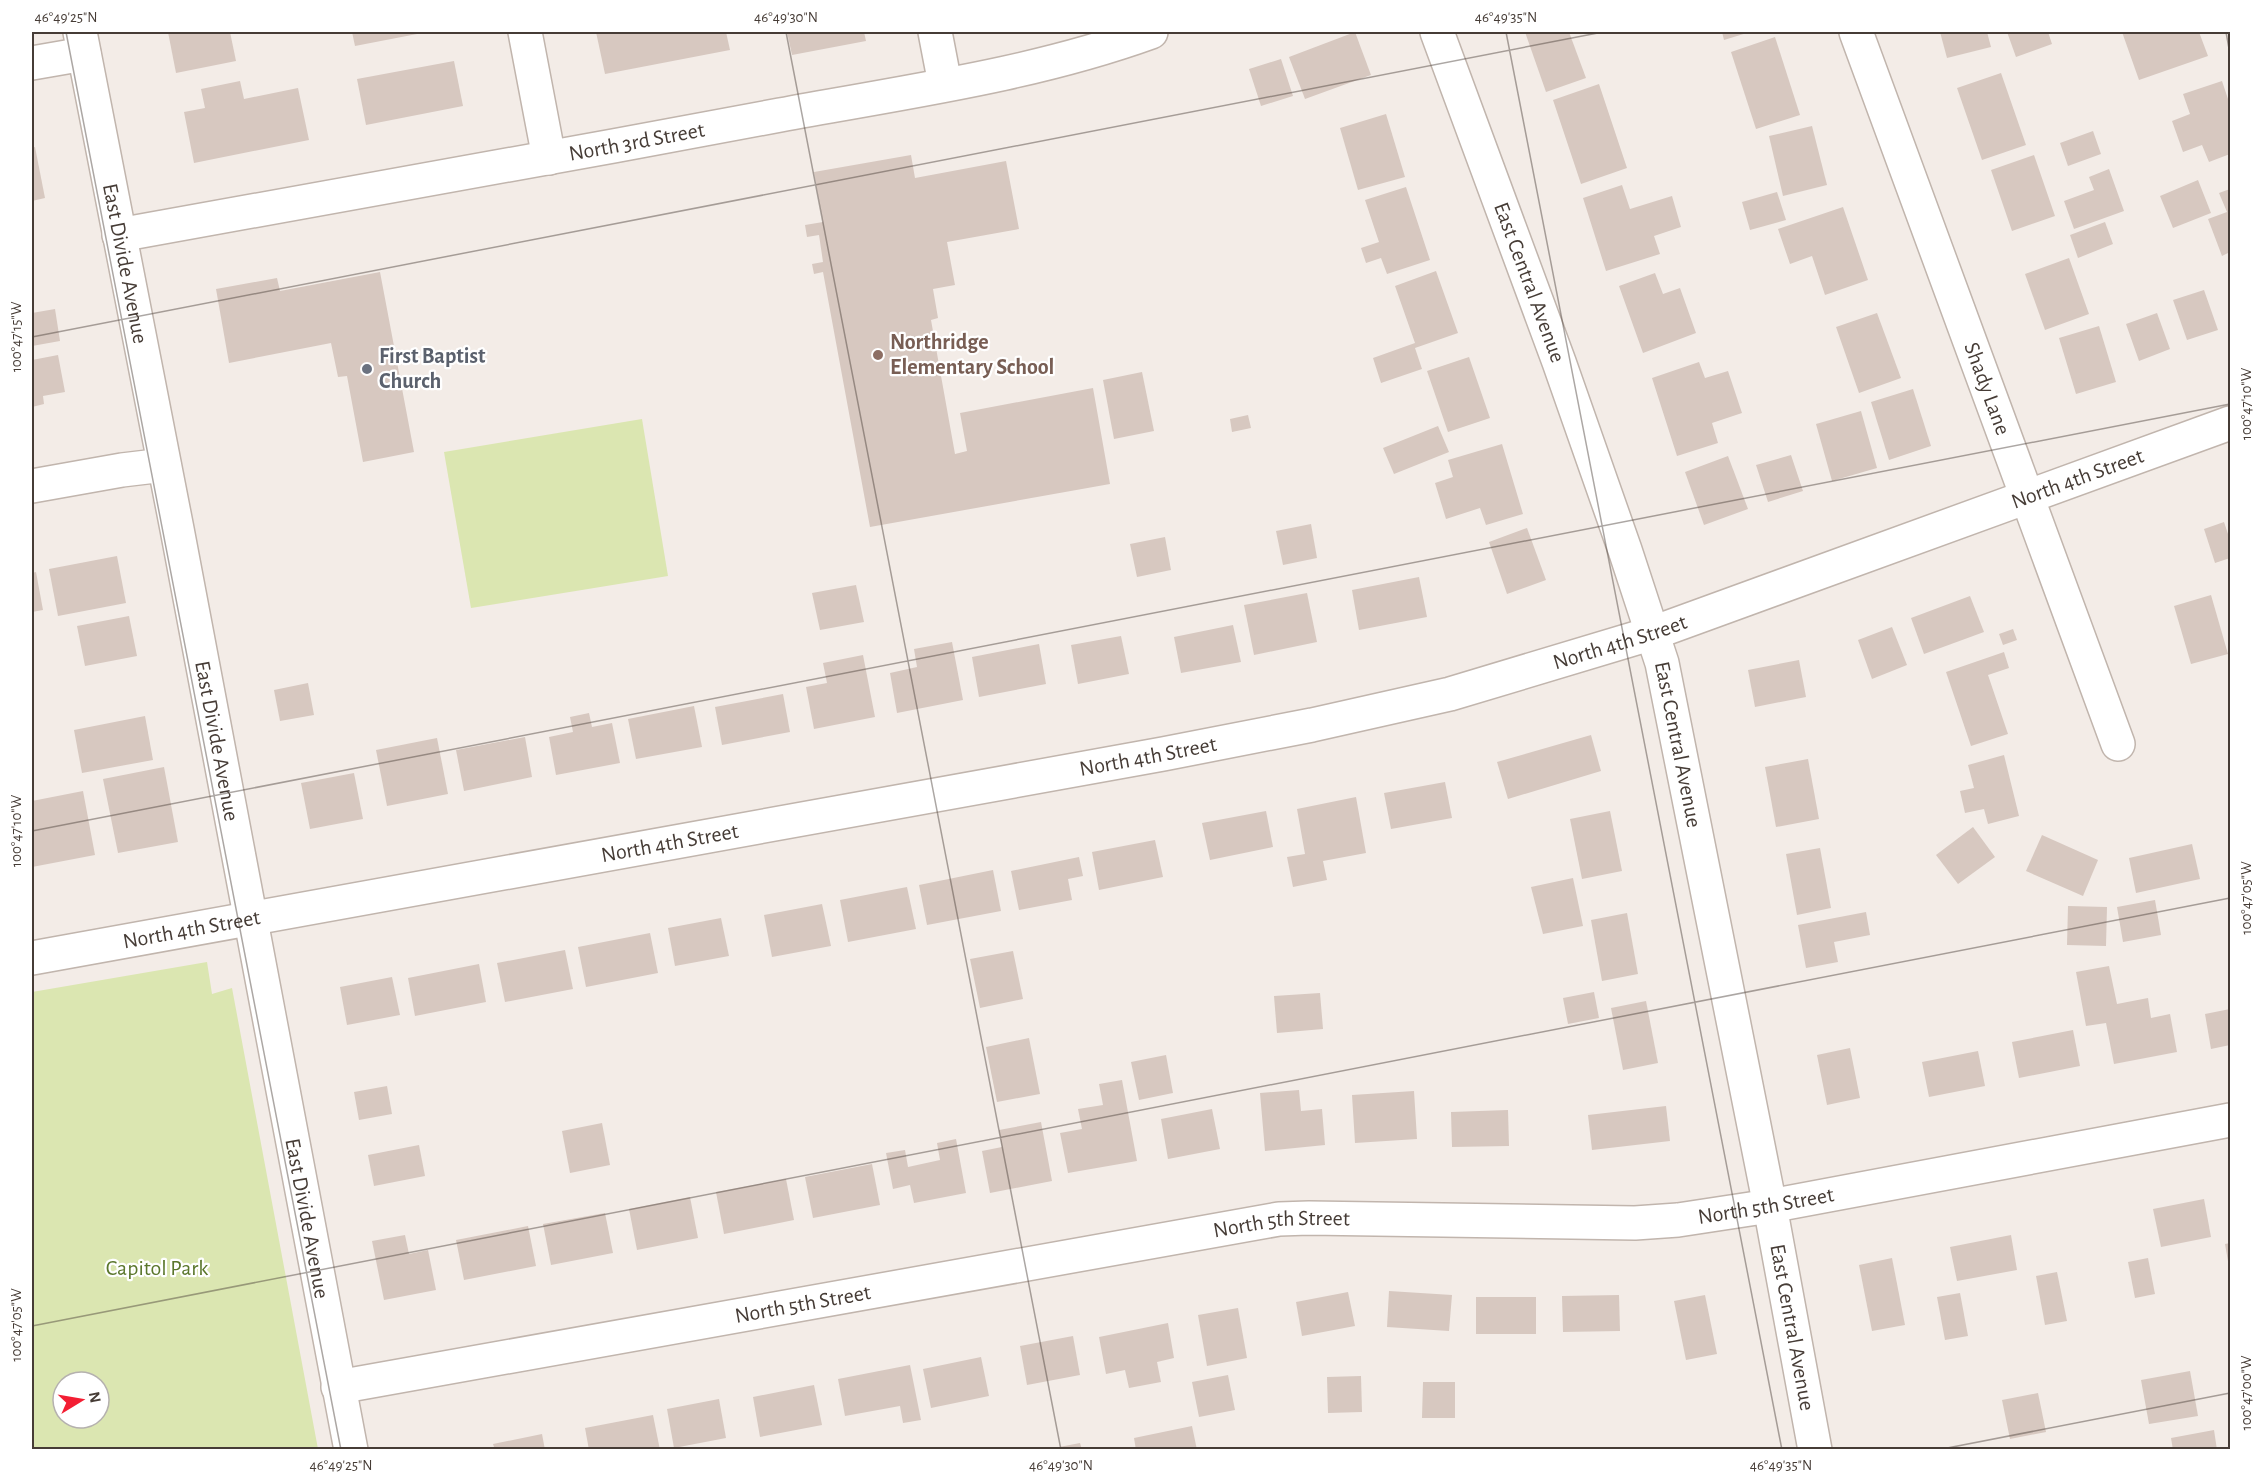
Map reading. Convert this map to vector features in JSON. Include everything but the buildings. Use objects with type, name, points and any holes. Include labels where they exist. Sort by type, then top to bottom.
[{"type":"street","points":[[525,32],[549,158]]},
{"type":"street","points":[[935,32],[945,84]]},
{"type":"street","name":"North 3rd Street","points":[[119,235],[945,84],[1095,52],[1151,32]]},
{"type":"street","name":"East Central Avenue","points":[[1437,32],[1559,362],[1653,633],[1669,693],[1770,1206],[1815,1449]]},
{"type":"street","name":"Shady Lane","points":[[1856,32],[2118,744]]},
{"type":"street","points":[[32,63],[82,43]]},
{"type":"street","name":"East Divide Avenue","points":[[82,43],[351,1449]]},
{"type":"street","name":"North 4th Street","points":[[32,958],[1139,758],[1312,725],[1450,694],[1653,633],[2230,423]]},
{"type":"street","points":[[32,486],[164,465]]},
{"type":"street","name":"North 5th Street","points":[[338,1387],[1279,1219],[1635,1223],[1678,1220],[1770,1206],[2230,1120]]},
{"type":"green space","points":[[642,419],[668,576],[471,608],[444,452]]},
{"type":"green space","name":"Capitol Park","points":[[207,962],[212,994],[232,988],[318,1449],[32,1449],[32,992]]},
{"type":"place","name":"Northridge Elementary School","points":[[878,355]]},
{"type":"place","name":"First Baptist Church","points":[[367,369]]}]
